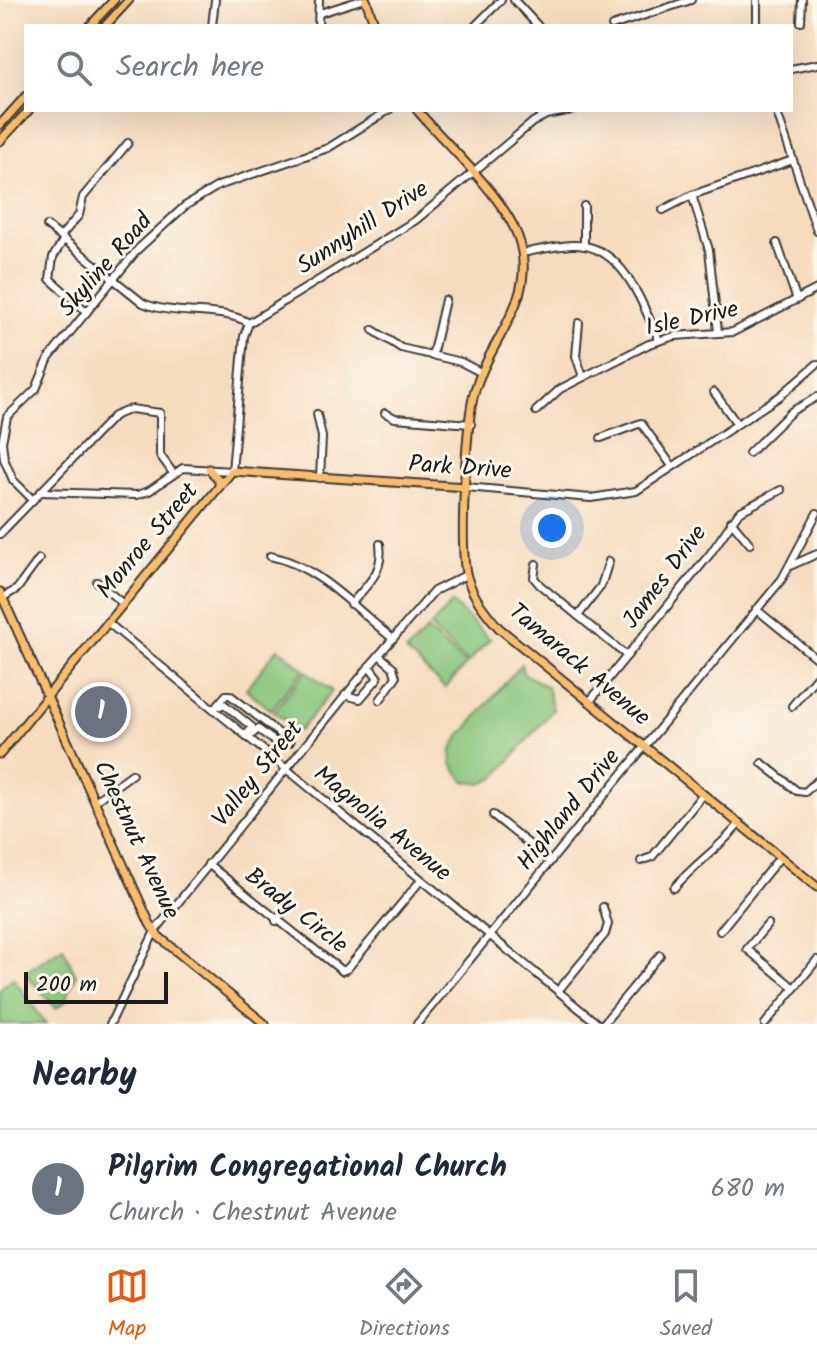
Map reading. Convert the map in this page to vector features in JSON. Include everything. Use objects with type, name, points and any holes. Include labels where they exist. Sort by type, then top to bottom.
[{"type":"main road","points":[[92,24],[114,0]]},
{"type":"main road","points":[[107,24],[129,0]]},
{"type":"main road","points":[[364,0],[374,24]]},
{"type":"main road","points":[[0,125],[24,98]]},
{"type":"main road","points":[[0,141],[27,112]]},
{"type":"main road","name":"Tamarack Avenue","points":[[419,112],[506,211],[522,253],[523,278],[518,300],[475,390],[462,548],[466,575],[477,600],[499,628],[817,887]]},
{"type":"main road","points":[[209,469],[219,480],[218,488]]},
{"type":"main road","name":"Park Drive","points":[[232,471],[466,487]]},
{"type":"main road","name":"Monroe Street","points":[[0,754],[232,471]]},
{"type":"main road","name":"Chestnut Avenue","points":[[1,595],[155,931],[265,1024]]},
{"type":"street","points":[[212,24],[215,0]]},
{"type":"street","points":[[318,24],[319,0]]},
{"type":"street","points":[[320,13],[364,0]]},
{"type":"street","points":[[477,24],[501,0]]},
{"type":"street","points":[[514,0],[536,24]]},
{"type":"street","points":[[618,24],[691,0]]},
{"type":"street","points":[[757,0],[757,24]]},
{"type":"street","points":[[801,22],[802,0]]},
{"type":"street","points":[[793,69],[817,64]]},
{"type":"street","name":"Skyline Road","points":[[33,500],[13,480],[4,459],[3,431],[10,414],[36,389],[49,358],[154,231],[185,206],[218,186],[328,148],[386,112]]},
{"type":"street","name":"Sunnyhill Drive","points":[[249,323],[401,230],[533,122],[558,112]]},
{"type":"street","points":[[777,112],[817,231]]},
{"type":"street","points":[[87,312],[50,279],[53,257],[79,215],[83,197],[128,143]]},
{"type":"street","points":[[663,210],[692,195],[793,160]]},
{"type":"street","points":[[692,195],[709,250],[718,332]]},
{"type":"street","points":[[584,206],[584,246]]},
{"type":"street","points":[[47,226],[143,303],[160,310],[236,317],[249,323],[244,336],[232,471]]},
{"type":"street","points":[[777,243],[797,300]]},
{"type":"street","points":[[522,253],[584,246],[601,252],[623,270],[659,340]]},
{"type":"street","name":"Isle Drive","points":[[536,411],[560,389],[659,340],[733,332],[757,323],[817,289]]},
{"type":"street","points":[[432,356],[445,300]]},
{"type":"street","points":[[579,323],[576,356],[583,377]]},
{"type":"street","points":[[373,330],[401,348],[461,362],[482,373]]},
{"type":"street","name":"Park Drive","points":[[466,487],[603,498],[636,491],[780,396],[817,364]]},
{"type":"street","points":[[714,392],[737,424]]},
{"type":"street","points":[[780,396],[792,411]]},
{"type":"street","points":[[749,453],[792,411],[817,397]]},
{"type":"street","points":[[0,534],[114,416],[131,409],[149,410],[162,417],[160,455],[173,473]]},
{"type":"street","points":[[385,413],[395,418],[471,424]]},
{"type":"street","points":[[317,414],[322,437],[320,478]]},
{"type":"street","points":[[601,438],[641,423],[672,466]]},
{"type":"street","name":"Park Drive","points":[[41,492],[137,495],[188,467],[232,471]]},
{"type":"street","points":[[57,475],[60,485],[68,492]]},
{"type":"street","name":"James Drive","points":[[590,701],[710,554],[731,521],[751,504],[781,490]]},
{"type":"street","points":[[790,566],[817,513]]},
{"type":"street","points":[[731,521],[750,544]]},
{"type":"street","points":[[351,604],[383,562],[380,544]]},
{"type":"street","name":"Highland Drive","points":[[419,1021],[790,566],[817,554]]},
{"type":"street","points":[[270,556],[290,560],[306,569],[393,639]]},
{"type":"street","points":[[1,595],[17,589],[39,559]]},
{"type":"street","points":[[578,616],[601,586],[609,561]]},
{"type":"street","points":[[536,564],[534,578],[540,585],[627,656]]},
{"type":"street","name":"Valley Street","points":[[110,1024],[155,931],[208,864],[434,591],[466,575]]},
{"type":"street","points":[[97,582],[122,603]]},
{"type":"street","points":[[756,609],[817,659]]},
{"type":"street","name":"Magnolia Avenue","points":[[107,622],[601,1024]]},
{"type":"street","points":[[379,655],[393,667],[396,677],[380,700]]},
{"type":"street","points":[[345,695],[360,699],[375,684],[378,678],[369,666]]},
{"type":"street","points":[[792,706],[817,676]]},
{"type":"street","points":[[215,710],[226,695],[230,695],[290,742],[282,747],[258,729],[247,737]]},
{"type":"street","points":[[215,710],[222,703],[252,727]]},
{"type":"street","points":[[247,737],[259,719]]},
{"type":"street","points":[[762,763],[797,791],[805,792],[817,781]]},
{"type":"street","points":[[95,801],[132,774]]},
{"type":"street","points":[[641,861],[652,857],[703,794]]},
{"type":"street","points":[[493,815],[550,861]]},
{"type":"street","points":[[674,888],[695,864],[718,851],[740,823]]},
{"type":"street","points":[[720,931],[780,857]]},
{"type":"street","name":"Brady Circle","points":[[208,864],[342,971],[354,961],[421,880]]},
{"type":"street","points":[[558,991],[605,934],[608,924],[603,907]]},
{"type":"street","points":[[276,921],[286,908]]},
{"type":"street","points":[[768,924],[747,949],[794,988]]},
{"type":"street","points":[[601,1024],[660,955]]},
{"type":"street","points":[[765,1024],[817,960]]},
{"type":"street","points":[[419,1021],[429,1024]]},
{"type":"green space","points":[[452,603],[490,639],[468,663],[430,627]]},
{"type":"green space","points":[[427,630],[466,665],[445,688],[406,652]]},
{"type":"green space","points":[[278,648],[304,669],[271,710],[246,689]]},
{"type":"green space","points":[[521,664],[523,673],[547,687],[553,710],[495,778],[482,784],[464,781],[452,764],[451,752],[457,740]]},
{"type":"green space","points":[[306,671],[332,691],[299,731],[274,712]]},
{"type":"green space","points":[[63,947],[76,975],[65,1002],[56,1008],[27,976],[28,970]]},
{"type":"green space","points":[[13,978],[46,1024],[0,1024],[0,989]]},
{"type":"place","name":"Pilgrim Congregational Church","points":[[101,712]]}]
